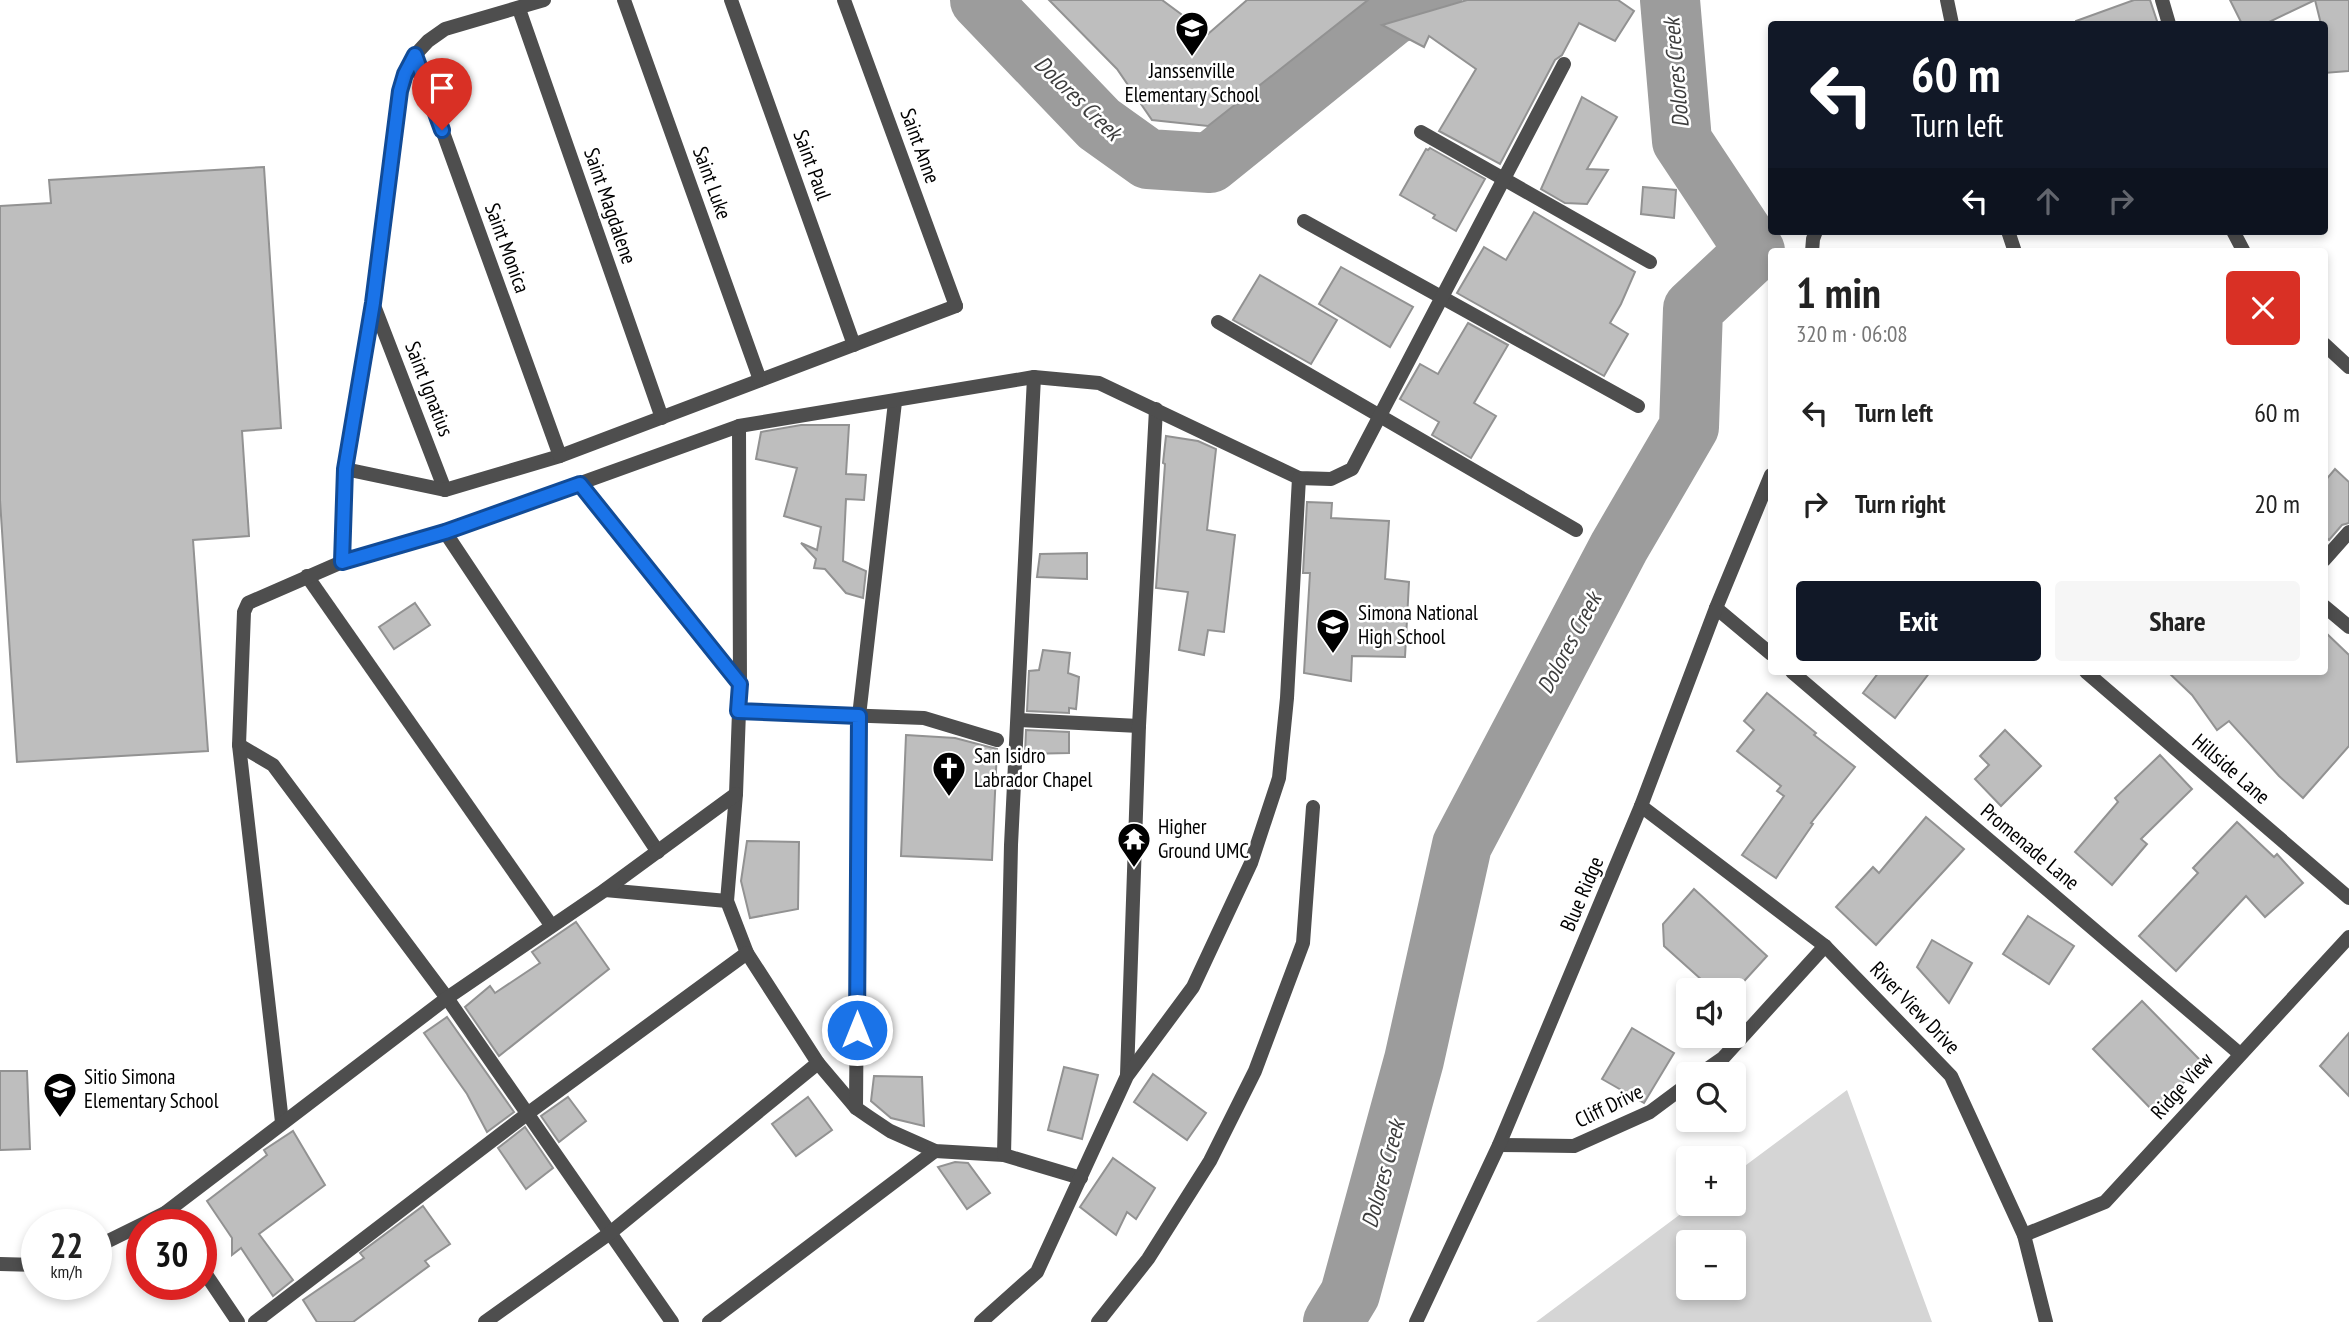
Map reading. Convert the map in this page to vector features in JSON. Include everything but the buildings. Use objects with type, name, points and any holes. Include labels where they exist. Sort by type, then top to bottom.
[{"type":"street","points":[[342,562],[345,469],[373,303],[400,91],[405,74],[415,55],[445,29],[544,0]]},
{"type":"street","name":"Saint Luke","points":[[624,0],[760,380]]},
{"type":"street","name":"Saint Paul","points":[[731,0],[854,345]]},
{"type":"street","name":"Saint Anne","points":[[844,0],[956,306],[854,345]]},
{"type":"street","points":[[1947,0],[1951,21]]},
{"type":"street","points":[[2162,0],[2168,21]]},
{"type":"street","name":"Saint Magdalene","points":[[519,9],[662,418]]},
{"type":"street","name":"Saint Monica","points":[[415,55],[560,456]]},
{"type":"street","points":[[282,1122],[239,745],[244,612],[248,603],[342,562],[445,532],[739,426],[1034,376],[1099,383],[1299,478],[1331,479],[1352,469],[1564,64]]},
{"type":"street","points":[[1421,132],[1650,262]]},
{"type":"street","points":[[1304,221],[1638,406]]},
{"type":"street","name":"Saint Ignatius","points":[[373,303],[444,490]]},
{"type":"street","points":[[1217,322],[1576,530]]},
{"type":"street","points":[[345,469],[444,490],[560,456],[854,345]]},
{"type":"street","points":[[2328,348],[2349,367]]},
{"type":"street","points":[[1004,1155],[1012,845],[1034,376]]},
{"type":"street","points":[[856,1108],[859,716],[895,401]]},
{"type":"street","points":[[1127,1076],[1139,726],[1156,409]]},
{"type":"street","points":[[739,426],[740,684],[736,794],[727,901],[747,953],[818,1063],[856,1108],[890,1131],[935,1151],[1004,1155],[1081,1178]]},
{"type":"street","points":[[981,1322],[1037,1272],[1127,1076],[1193,987],[1251,863],[1279,778],[1287,698],[1299,478]]},
{"type":"street","name":"Blue Ridge","points":[[1416,1322],[1499,1145],[1641,806],[1716,608],[1768,482]]},
{"type":"street","points":[[580,484],[740,684]]},
{"type":"street","points":[[445,532],[659,852]]},
{"type":"street","points":[[2328,556],[2349,532]]},
{"type":"street","points":[[307,576],[551,925]]},
{"type":"street","points":[[1716,608],[1768,651]]},
{"type":"street","points":[[2328,609],[2349,627]]},
{"type":"street","name":"Promenade Lane","points":[[1796,675],[2240,1054]]},
{"type":"street","name":"Hillside Lane","points":[[2089,675],[2349,898]]},
{"type":"street","points":[[738,711],[924,718],[997,740]]},
{"type":"street","points":[[1019,720],[1139,726]]},
{"type":"street","points":[[239,745],[273,765],[447,998],[671,1322]]},
{"type":"street","points":[[181,1209],[282,1122],[447,998],[659,852],[736,794]]},
{"type":"street","name":"River View Drive","points":[[1641,806],[1825,946],[1951,1076],[2024,1235],[2046,1322]]},
{"type":"street","points":[[1098,1322],[1148,1259],[1210,1161],[1255,1071],[1303,943],[1313,807]]},
{"type":"street","points":[[605,890],[727,901]]},
{"type":"street","name":"Ridge View","points":[[2024,1235],[2105,1202],[2349,937]]},
{"type":"street","points":[[1717,1062],[1825,946]]},
{"type":"street","points":[[255,1322],[527,1114],[747,953]]},
{"type":"street","points":[[485,1322],[610,1233],[818,1063]]},
{"type":"street","name":"Cliff Drive","points":[[1499,1145],[1574,1146],[1650,1112],[1676,1093]]},
{"type":"street","points":[[709,1322],[935,1151]]},
{"type":"street","points":[[0,1264],[21,1265]]},
{"type":"street","points":[[217,1291],[238,1322]]},
{"type":"shaded area","points":[[1847,1090],[1932,1322],[1536,1322],[1678,1216],[1746,1216],[1746,1165]]},
{"type":"waterway","name":"Dolores Creek","points":[[980,0],[1099,124],[1148,159],[1210,163],[1393,15],[1432,0]]},
{"type":"waterway","name":"Dolores Creek","points":[[1333,1322],[1350,1294],[1414,1060],[1462,845],[1619,547],[1689,427],[1693,309],[1755,251],[1682,141],[1670,0]]},
{"type":"place","name":"Janssenville Elementary School","points":[[1192,58]]},
{"type":"place","name":"Simona National High School","points":[[1333,655]]},
{"type":"place","name":"San Isidro Labrador Chapel","points":[[949,798]]},
{"type":"place","name":"Higher Ground UMC","points":[[1134,869]]},
{"type":"place","name":"Sitio Simona Elementary School","points":[[60,1119]]},
{"type":"route","points":[[442,130],[415,55],[400,91],[373,303],[345,469],[342,562],[445,532],[580,484],[740,684],[738,711],[859,716],[857,1030]]}]
